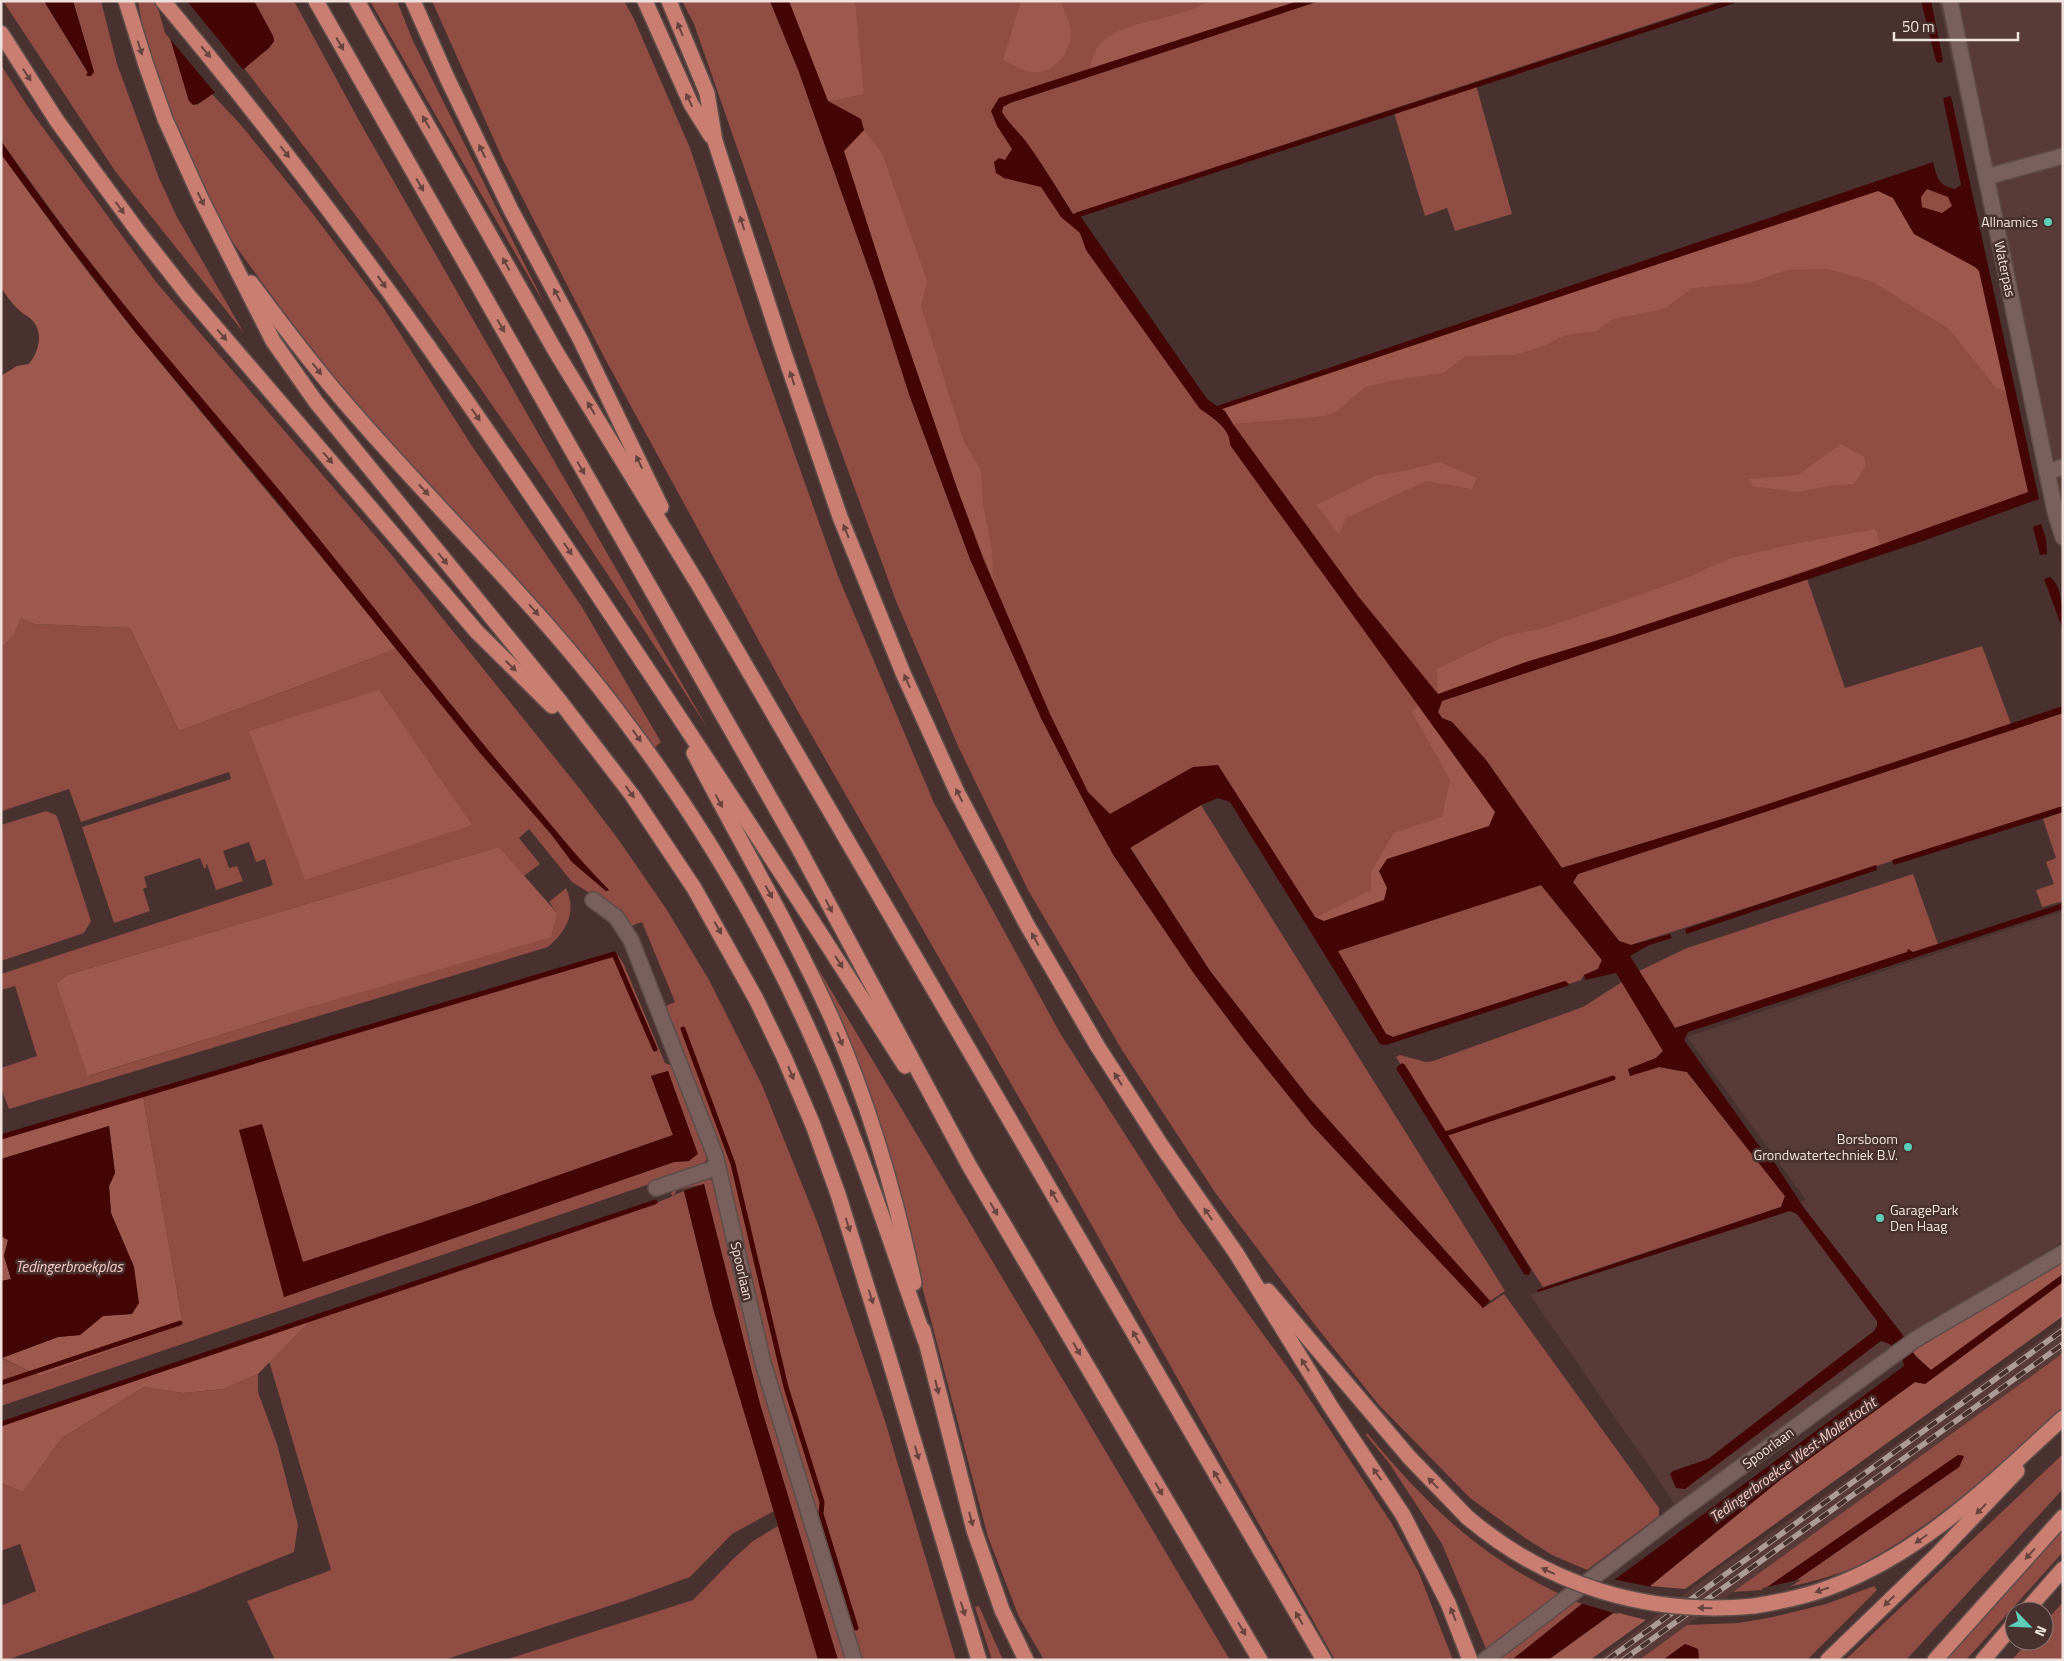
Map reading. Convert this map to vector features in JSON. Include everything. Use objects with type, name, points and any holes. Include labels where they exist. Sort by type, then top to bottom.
[{"type":"highway","points":[[126,1],[165,120],[202,201],[273,341],[316,402],[601,753],[652,824],[694,888],[752,992],[788,1066],[812,1124],[856,1250],[979,1660]]},
{"type":"highway","points":[[163,1],[255,114],[375,272],[533,497],[761,840],[970,1167],[1260,1660]]},
{"type":"highway","points":[[316,1],[798,847],[970,1167]]},
{"type":"highway","points":[[357,1],[556,352],[698,584],[1324,1660]]},
{"type":"highway","points":[[413,1],[448,80],[511,210],[580,338],[698,584]]},
{"type":"highway","points":[[645,1],[690,104],[715,141]]},
{"type":"highway","points":[[669,1],[707,93],[715,141],[840,517],[886,632],[939,755],[1005,886],[1078,1013],[1156,1137],[1236,1254],[1331,1407],[1393,1498],[1420,1546],[1448,1603],[1470,1660]]},
{"type":"highway","points":[[1,33],[57,121],[131,223],[187,294],[476,632],[601,753]]},
{"type":"highway","points":[[228,251],[342,399],[563,643],[617,710],[688,810],[752,917],[811,1035],[841,1106],[925,1340]]},
{"type":"highway","points":[[655,680],[795,941],[836,1030],[865,1105],[898,1211],[925,1340],[982,1556],[1002,1610],[1026,1660]]},
{"type":"highway","points":[[1236,1254],[1409,1458],[1467,1518],[1504,1546],[1532,1563],[1573,1582],[1612,1596],[1649,1604],[1734,1608],[1773,1603],[1829,1588],[1874,1568],[1899,1554],[1943,1523],[2063,1418]]},
{"type":"highway","points":[[1828,1660],[1937,1555],[2063,1423]]},
{"type":"highway","points":[[1934,1660],[2063,1517]]},
{"type":"highway","points":[[2035,1601],[2063,1569]]},
{"type":"highway","points":[[1983,1660],[2004,1636]]},
{"type":"street","name":"Waterpas","points":[[1950,1],[2047,472],[2063,537]]},
{"type":"street","points":[[1986,177],[2063,156]]},
{"type":"street","points":[[2047,472],[2063,467]]},
{"type":"street","name":"Spoorlaan","points":[[593,900],[616,917],[630,940],[711,1142],[763,1363],[854,1660]]},
{"type":"street","points":[[656,1188],[718,1166]]},
{"type":"street","name":"Spoorlaan","points":[[1485,1660],[1678,1513],[1916,1339],[2063,1253]]},
{"type":"shaded area","points":[[3,1],[44,1],[89,75],[94,72],[73,1],[101,1],[117,64],[159,178],[177,217],[244,333],[115,171]]},
{"type":"shaded area","points":[[138,1],[159,1],[189,101],[197,105],[212,94],[241,125],[313,214],[383,307],[472,446],[582,607],[661,742],[653,749],[561,636],[344,390],[218,222],[170,114],[144,38]]},
{"type":"shaded area","points":[[254,1],[294,1],[362,126],[708,729],[598,560],[484,393],[366,229],[244,68],[269,48],[274,41]]},
{"type":"shaded area","points":[[370,1],[397,1],[413,41],[546,307]]},
{"type":"shaded area","points":[[432,1],[624,1],[634,19],[690,148],[748,323],[838,576],[934,803],[1060,1033],[1180,1220],[1301,1386],[1392,1524],[1419,1573],[1453,1660],[1335,1660],[1077,1199],[784,687],[604,357],[503,160]]},
{"type":"shaded area","points":[[682,1],[770,1],[799,72],[874,284],[909,394],[970,559],[1041,718],[1114,856],[1195,975],[1312,1125],[1483,1308],[1504,1294],[1659,1508],[1659,1516],[1587,1570],[1552,1555],[1470,1498],[1378,1404],[1315,1325],[1216,1194],[1122,1050],[1028,890],[958,746],[896,601],[827,413],[694,24]]},
{"type":"shaded area","points":[[776,1],[1312,1],[1002,102],[998,116],[1205,404],[1215,409],[1923,170],[1972,215],[2035,498],[1429,702],[1549,871],[1324,946],[1227,793],[1108,836],[1084,794],[971,543]]},
{"type":"shaded area","points":[[789,1],[855,1],[864,94],[828,101]]},
{"type":"shaded area","points":[[1021,1],[1060,1],[1070,27],[1069,44],[1062,59],[1049,69],[1041,72],[1021,69],[1003,60]]},
{"type":"shaded area","points":[[1210,1],[1298,1],[1089,69],[1100,44],[1118,31],[1185,12]]},
{"type":"shaded area","points":[[1319,1],[1721,1],[1073,214],[1042,165],[1002,113],[1003,106],[1010,103]]},
{"type":"shaded area","points":[[1939,1],[2063,1],[2063,555],[2047,506]]},
{"type":"shaded area","points":[[1,65],[30,110],[156,282],[390,553],[580,789],[618,839],[667,910],[709,980],[762,1085],[818,1224],[885,1421],[956,1660],[860,1660],[664,1007],[675,1002],[642,922],[631,926],[604,902],[572,882],[529,829],[519,838],[540,864],[524,876],[499,847],[67,975],[56,983],[89,1076],[313,1006],[557,913],[549,902],[566,888],[571,905],[568,921],[555,941],[548,947],[9,1109],[1,1088],[1,1068],[37,1056],[15,986],[1,990],[1,974],[273,885],[265,859],[256,862],[249,842],[223,851],[229,868],[237,866],[243,881],[216,890],[207,864],[206,868],[204,868],[200,858],[144,877],[147,887],[143,889],[150,911],[114,923],[82,827],[231,779],[229,772],[81,822],[69,789],[2,811],[1,648],[14,635],[21,618],[35,624],[130,628],[179,731],[396,649],[481,754],[551,834],[572,862],[606,891],[609,890],[583,863],[487,749],[284,497],[142,328],[69,235],[1,141]]},
{"type":"shaded area","points":[[1476,85],[1512,214],[1455,231],[1447,208],[1425,216],[1394,113]]},
{"type":"shaded area","points":[[864,130],[882,153],[927,281],[921,306],[964,442],[981,470],[983,505],[992,551],[993,580],[957,488],[885,279],[844,151]]},
{"type":"shaded area","points":[[1,154],[67,245],[168,373],[332,569],[396,649],[179,731],[130,628],[35,624],[21,618],[14,635],[1,648],[1,376],[17,366],[29,364],[38,348],[39,336],[36,325],[16,308],[1,288]]},
{"type":"shaded area","points":[[1878,191],[1893,198],[1914,234],[1979,271],[2006,392],[1996,388],[1949,329],[1873,282],[1828,269],[1787,270],[1750,283],[1692,288],[1664,309],[1613,319],[1597,331],[1565,335],[1541,347],[1514,355],[1466,356],[1443,373],[1401,379],[1365,387],[1336,412],[1325,416],[1233,424],[1225,411],[1221,409]]},
{"type":"shaded area","points":[[1841,444],[1864,457],[1866,465],[1854,484],[1828,486],[1797,492],[1752,486],[1749,479],[1798,475]]},
{"type":"shaded area","points":[[1439,462],[1477,478],[1472,489],[1426,481],[1346,518],[1339,534],[1316,505],[1375,476]]},
{"type":"shaded area","points":[[1875,529],[1881,545],[1615,635],[1526,662],[1438,694],[1437,669],[1505,636],[1548,627],[1687,578],[1728,559]]},
{"type":"shaded area","points":[[1807,579],[1845,688],[1982,646],[2011,724],[1732,816],[1561,868],[1486,760],[1452,722],[1442,718],[1438,712],[1442,701]]},
{"type":"shaded area","points":[[379,690],[472,825],[305,880],[249,731]]},
{"type":"shaded area","points":[[1419,704],[1495,812],[1489,826],[1387,859],[1379,871],[1387,888],[1384,900],[1324,921],[1315,918],[1371,890],[1371,872],[1394,833],[1442,817],[1450,780],[1412,712]]},
{"type":"shaded area","points":[[2063,713],[2063,806],[1631,945],[1619,941],[1573,883],[1578,874]]},
{"type":"shaded area","points":[[1201,805],[1505,1291],[1490,1301],[1309,1098],[1210,971],[1130,847]]},
{"type":"shaded area","points":[[46,811],[56,815],[59,822],[91,921],[84,933],[1,961],[1,825]]},
{"type":"shaded area","points":[[2063,812],[2063,901],[2042,907],[2036,890],[2054,884],[2046,862],[2056,858],[2043,819]]},
{"type":"shaded area","points":[[499,847],[557,913],[551,937],[313,1006],[88,1076],[56,983],[67,975]]},
{"type":"shaded area","points":[[1913,874],[1938,944],[1675,1028],[1639,971],[1687,948]]},
{"type":"shaded area","points":[[1541,885],[1602,960],[1598,969],[1584,975],[1581,980],[1569,984],[1565,981],[1393,1037],[1386,1034],[1337,951]]},
{"type":"shaded area","points":[[2063,911],[2063,1241],[1677,1507],[1530,1295],[1806,1200],[1687,1037]]},
{"type":"shaded area","points":[[618,955],[624,965],[665,1063],[673,1066],[708,1157],[702,1166],[1,1406],[1,1358],[40,1376],[183,1325],[143,1096]],"holes":[[[668,1071],[689,1161],[674,1162],[284,1297],[262,1124],[302,1263],[673,1135],[651,1076]]]},
{"type":"shaded area","points":[[810,955],[1230,1660],[1044,1660],[1019,1617],[988,1537],[918,1271],[806,957]]},
{"type":"shaded area","points":[[1622,982],[1663,1051],[1656,1058],[1628,1069],[1630,1076],[1659,1067],[1687,1072],[1785,1196],[1781,1207],[1543,1287],[1396,1057],[1400,1055],[1426,1062],[1433,1061],[1583,1007]]},
{"type":"shaded area","points":[[143,1096],[183,1325],[40,1376],[2,1358],[58,1337],[80,1335],[103,1316],[132,1314],[134,1267],[111,1213],[109,1186],[115,1173],[109,1126],[1,1159],[1,1139]]},
{"type":"shaded area","points":[[704,1177],[713,1181],[848,1660],[838,1660],[760,1404],[704,1184],[677,1190],[674,1195],[684,1191],[713,1308],[774,1511],[732,1534],[690,1577],[627,1600],[444,1660],[275,1660],[247,1601],[331,1570],[269,1361],[310,1321],[656,1203],[673,1196],[671,1194],[674,1186]]},
{"type":"shaded area","points":[[1,1236],[8,1240],[4,1256],[11,1279],[1,1281]]},
{"type":"shaded area","points":[[2063,1262],[2063,1274],[1931,1370],[1912,1352],[1965,1319]]},
{"type":"shaded area","points":[[2063,1282],[2063,1316],[1685,1589],[1650,1586],[1780,1480],[1915,1382],[1925,1384]]},
{"type":"shaded area","points":[[310,1321],[258,1374],[224,1389],[183,1393],[144,1387],[62,1438],[23,1492],[1,1483],[1,1426]]},
{"type":"shaded area","points":[[2063,1323],[2063,1353],[1639,1660],[1598,1660],[1722,1566],[1837,1487]]},
{"type":"shaded area","points":[[2063,1353],[2063,1410],[1947,1509],[1897,1543],[1851,1569],[1785,1588],[1959,1467],[1964,1456],[1958,1455],[1763,1590],[1733,1592]]},
{"type":"shaded area","points":[[258,1374],[258,1392],[277,1444],[298,1525],[294,1552],[195,1592],[7,1660],[1,1660],[1,1606],[36,1591],[20,1544],[1,1551],[1,1483],[23,1492],[62,1438],[144,1387],[183,1393],[224,1389]]},
{"type":"shaded area","points":[[1367,1433],[1410,1482],[1478,1545],[1504,1563],[1560,1594],[1487,1651],[1442,1544],[1389,1463],[1366,1435]]},
{"type":"shaded area","points":[[2063,1454],[2063,1489],[1906,1660],[1845,1660]]},
{"type":"shaded area","points":[[778,1526],[819,1660],[505,1660],[693,1600],[753,1541]]},
{"type":"shaded area","points":[[2063,1530],[2063,1552],[2019,1601],[2004,1601],[2004,1618],[1966,1660],[1945,1660]]},
{"type":"shaded area","points":[[1874,1586],[1877,1590],[1807,1660],[1699,1660],[1698,1649],[1685,1644],[1663,1660],[1639,1660],[1687,1625],[1738,1623],[1773,1617],[1826,1604]]},
{"type":"shaded area","points":[[1575,1601],[1582,1604],[1513,1659],[1498,1660]]},
{"type":"shaded area","points":[[2063,1602],[2063,1660],[2012,1660],[2020,1651],[2054,1651],[2054,1612]]},
{"type":"shaded area","points":[[979,1606],[1003,1660],[992,1660],[975,1607]]},
{"type":"shaded area","points":[[1615,1612],[1646,1620],[1590,1660],[1548,1660]]},
{"type":"water","points":[[44,1],[73,1],[94,72],[91,76],[87,76],[86,69]]},
{"type":"water","points":[[159,1],[254,1],[274,41],[269,48],[208,98],[193,105],[189,101]]},
{"type":"water","name":"Tedingerbroekse West-Molentocht","points":[[770,1],[789,1],[828,101],[861,119],[864,130],[844,151],[885,279],[983,558],[1050,714],[1088,792],[1110,814],[1193,767],[1218,765],[1315,917],[1324,921],[1384,900],[1387,888],[1379,871],[1387,859],[1489,826],[1495,812],[1230,445],[1224,429],[1200,409],[1086,250],[1080,233],[1061,217],[1041,187],[1004,178],[996,173],[994,162],[999,158],[1005,160],[1012,149],[997,126],[991,111],[999,98],[1298,1],[1319,1],[1010,103],[1003,107],[1002,112],[1004,116],[1031,148],[1073,214],[1081,217],[1207,399],[1217,406],[1933,162],[1939,180],[1945,186],[1955,189],[1961,185],[1943,98],[1951,96],[2039,499],[1923,541],[1442,701],[1438,712],[1442,718],[1452,722],[1486,760],[1562,868],[1732,816],[2063,706],[2063,713],[1578,874],[1573,882],[1619,941],[1631,945],[1670,934],[1672,938],[1649,945],[1630,956],[1675,1028],[1907,952],[1908,949],[1913,952],[2063,903],[2063,909],[1688,1032],[1684,1040],[1757,1143],[1774,1162],[1804,1208],[1902,1334],[1916,1357],[1931,1370],[2063,1274],[2063,1282],[1925,1384],[1915,1382],[1780,1480],[1650,1586],[1548,1660],[1508,1660],[1509,1658],[1513,1659],[1583,1603],[1904,1366],[1902,1356],[1897,1349],[1881,1341],[1685,1489],[1676,1488],[1670,1474],[1673,1471],[1708,1459],[1874,1331],[1877,1321],[1797,1214],[1790,1211],[1538,1292],[1537,1290],[1781,1207],[1785,1196],[1687,1072],[1659,1067],[1630,1076],[1628,1069],[1656,1058],[1663,1051],[1616,973],[1585,980],[1584,975],[1598,969],[1602,960],[1541,885],[1338,951],[1386,1034],[1393,1037],[1565,981],[1569,984],[1386,1045],[1380,1044],[1230,802],[1218,798],[1201,805],[1130,848],[1210,971],[1309,1098],[1490,1301],[1483,1308],[1312,1125],[1195,975],[1114,856],[1041,718],[970,559],[909,394],[874,284],[799,72]],"holes":[[[1927,189],[1948,197],[1952,206],[1942,213],[1922,207],[1921,197]],[[1878,191],[1893,198],[1914,234],[1979,271],[2028,492],[1810,570],[1615,635],[1526,662],[1438,694],[1358,596],[1222,409]]]},
{"type":"water","points":[[1921,1],[1931,1],[1942,62],[1938,63],[1936,61]]},
{"type":"water","points":[[1,141],[68,233],[138,322],[285,497],[490,752],[574,853],[609,890],[606,891],[572,862],[551,834],[481,754],[280,505],[136,333],[1,154]]},
{"type":"water","points":[[2041,524],[2046,538],[2047,554],[2040,555],[2033,527]]},
{"type":"water","points":[[2050,577],[2058,587],[2060,594],[2063,630],[2044,579]]},
{"type":"water","points":[[2063,806],[2063,812],[1894,865],[1892,860]]},
{"type":"water","points":[[1876,865],[1877,870],[1686,934],[1685,929]]},
{"type":"water","points":[[1402,1063],[1531,1270],[1529,1275],[1524,1274],[1397,1070],[1397,1067]]},
{"type":"water","points":[[668,1071],[698,1154],[689,1161],[674,1162],[284,1297],[239,1130],[262,1124],[303,1262],[468,1207],[673,1135],[651,1076]]},
{"type":"water","name":"Tedingerbroekplas","points":[[109,1126],[115,1173],[109,1186],[111,1213],[134,1267],[139,1303],[132,1314],[103,1316],[80,1335],[58,1337],[2,1358],[1,1281],[11,1279],[4,1256],[8,1240],[1,1236],[1,1159]]},
{"type":"water","points":[[704,1184],[760,1404],[838,1660],[818,1660],[713,1308],[684,1191]]},
{"type":"water","points":[[1958,1455],[1964,1456],[1959,1467],[1785,1588],[1763,1590]]},
{"type":"water","points":[[1685,1644],[1698,1649],[1699,1660],[1663,1660]]},
{"type":"pier","points":[[156,1],[187,1],[244,71],[216,94],[165,33]]},
{"type":"pier","points":[[1612,1579],[1652,1587],[1617,1614],[1580,1603]]},
{"type":"pier","points":[[1802,1579],[1785,1590],[1763,1593],[1761,1591],[1763,1588]]},
{"type":"waterway","points":[[1077,215],[1733,1]]},
{"type":"waterway","points":[[1,1137],[614,954],[655,1049]]},
{"type":"waterway","points":[[683,1029],[733,1164],[786,1387],[822,1502],[821,1514],[856,1628]]},
{"type":"waterway","points":[[1445,1134],[1613,1078]]},
{"type":"waterway","points":[[1,1424],[655,1202]]},
{"type":"waterway","points":[[1,1383],[180,1323]]},
{"type":"railway","points":[[1607,1660],[2063,1330]]},
{"type":"railway","points":[[1623,1660],[2063,1344]]},
{"type":"place","name":"Allnamics","points":[[2048,222]]},
{"type":"place","name":"Borsboom Grondwatertechniek B.V.","points":[[1908,1147]]},
{"type":"place","name":"GaragePark Den Haag","points":[[1880,1218]]}]
